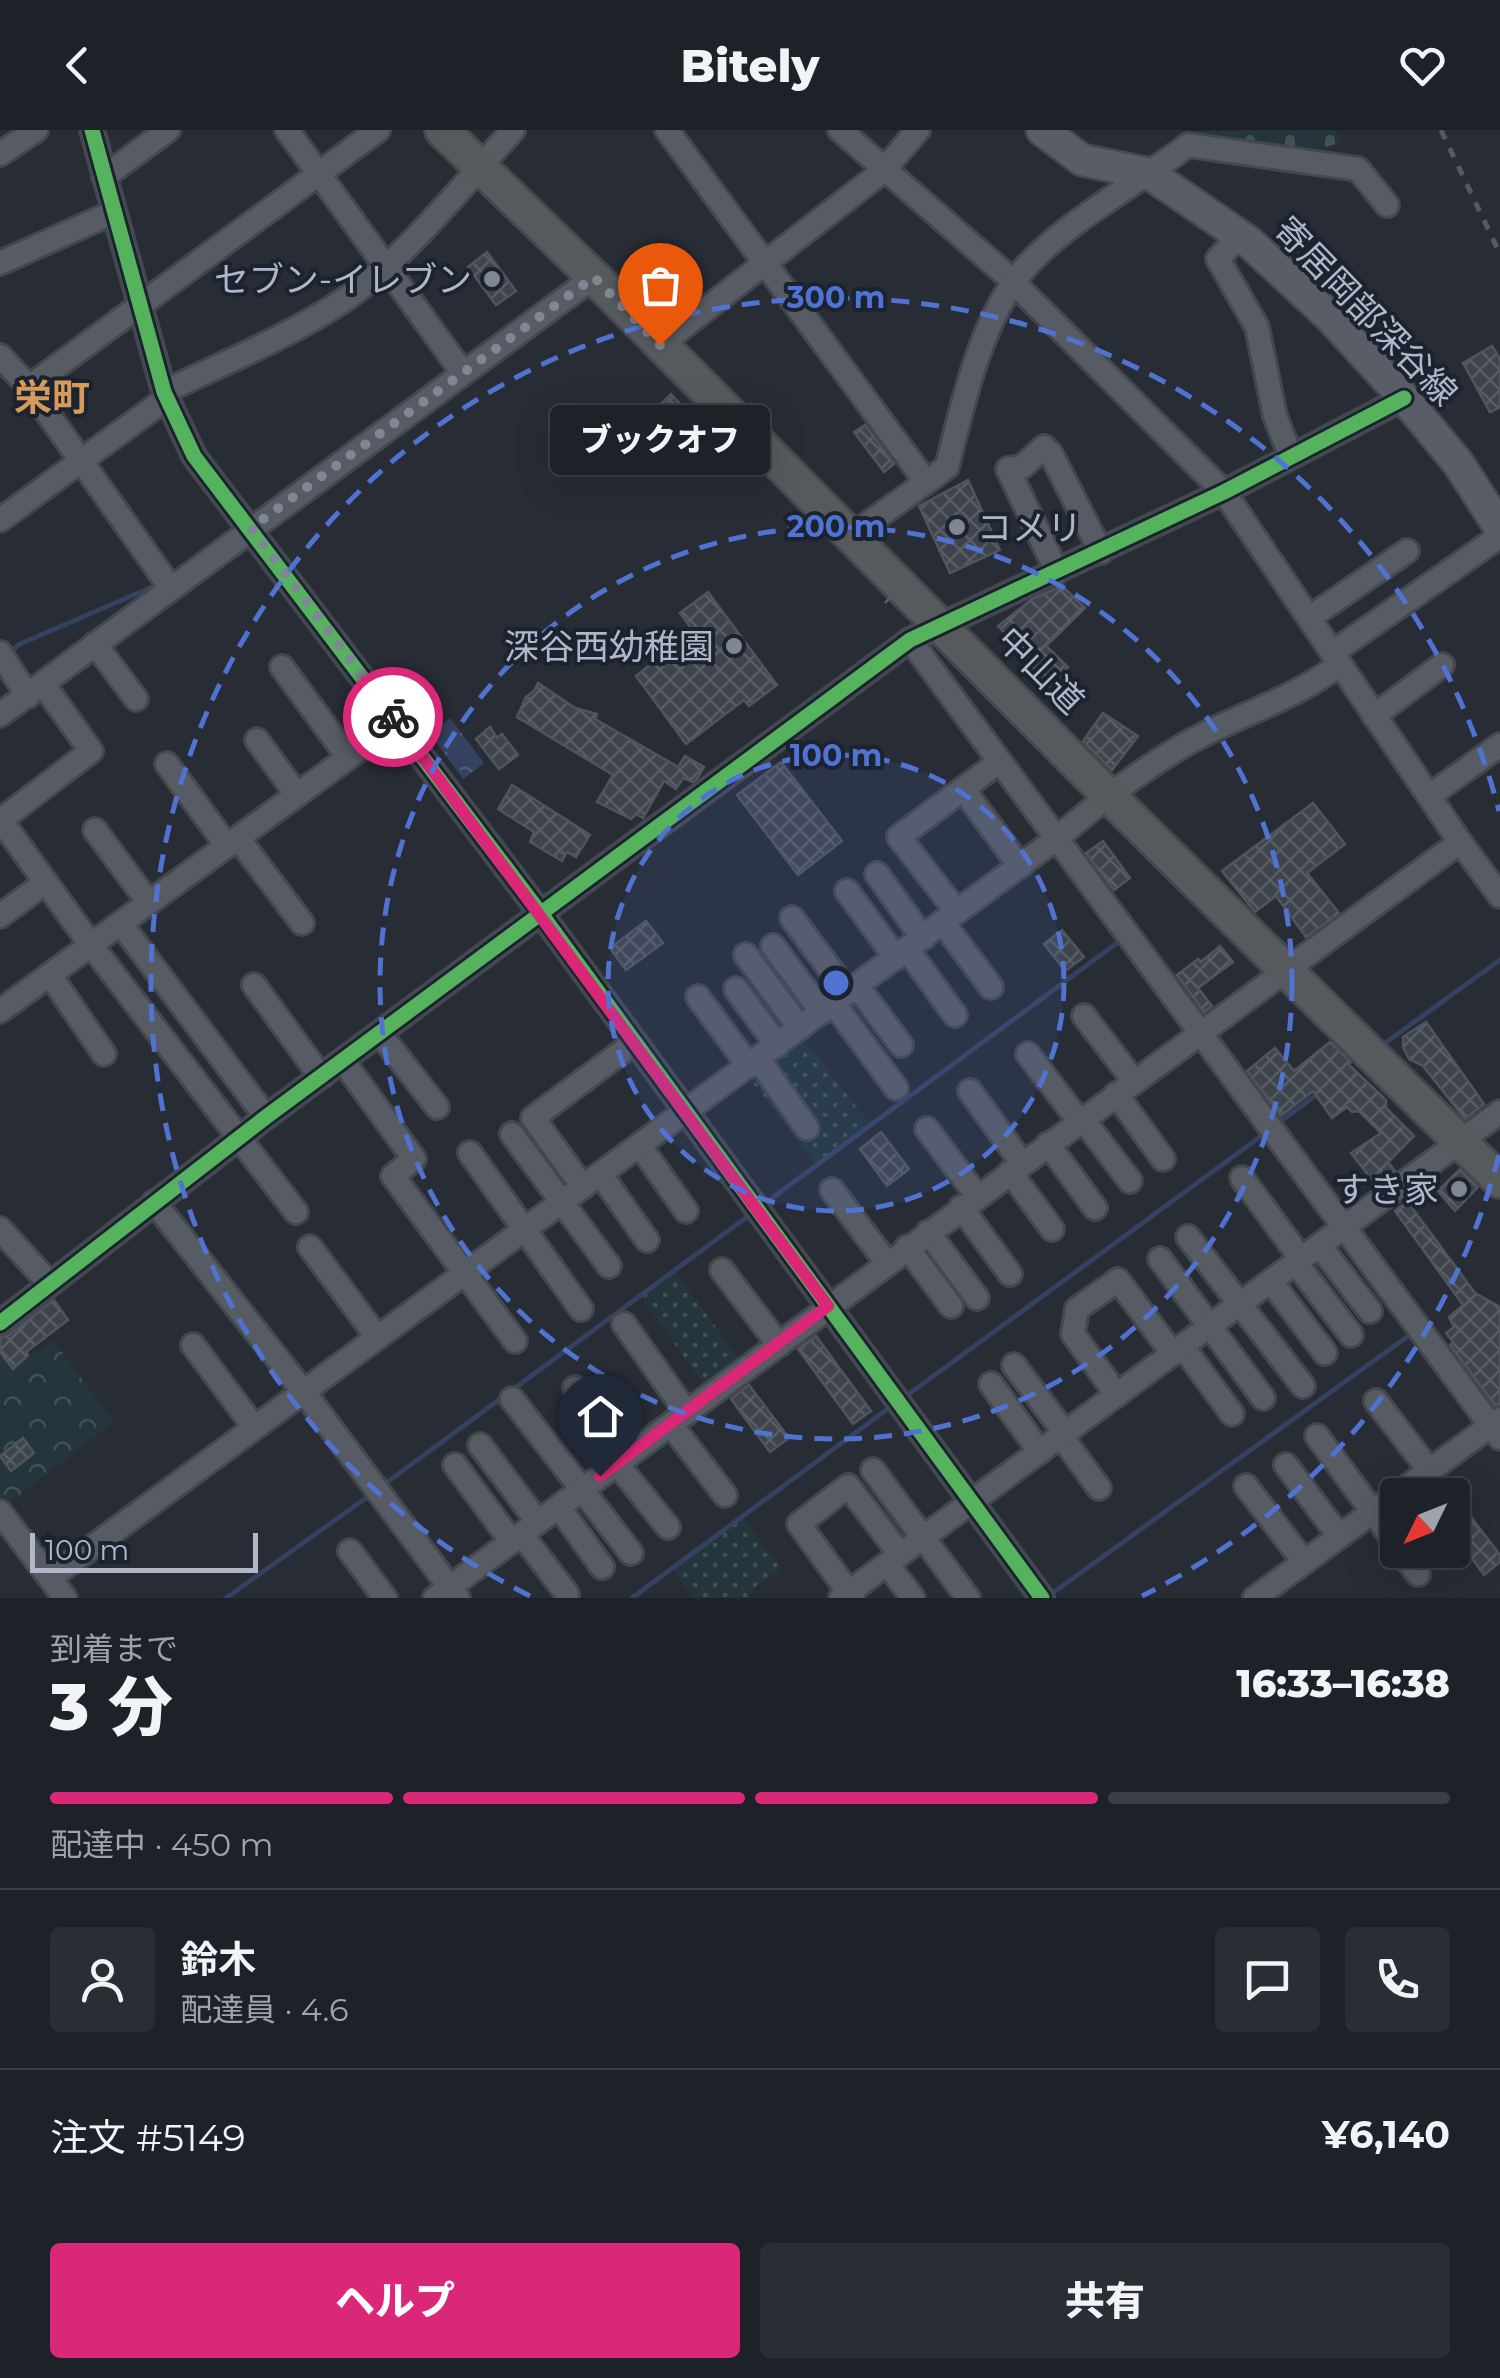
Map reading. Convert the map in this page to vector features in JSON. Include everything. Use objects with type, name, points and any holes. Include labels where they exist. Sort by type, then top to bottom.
[{"type":"highway","name":"中山道","points":[[442,130],[1500,1181]]},
{"type":"main road","name":"寄居岡部深谷線","points":[[1042,130],[1082,160],[1150,174],[1239,236],[1328,316],[1404,398],[1458,463],[1500,532]]},
{"type":"street","points":[[0,154],[36,130]]},
{"type":"street","points":[[92,130],[165,395],[194,456],[542,914],[1042,1598]]},
{"type":"street","points":[[104,177],[168,130]]},
{"type":"street","points":[[287,130],[463,373]]},
{"type":"street","points":[[29,387],[378,130]]},
{"type":"street","points":[[0,520],[165,395],[344,300],[386,266],[514,130]]},
{"type":"street","points":[[667,130],[926,482]]},
{"type":"street","points":[[840,130],[1013,284],[1224,492],[1428,796],[1500,896]]},
{"type":"street","points":[[660,345],[883,171],[918,130]]},
{"type":"street","points":[[852,536],[948,467],[960,411],[997,310],[1013,284],[1056,239],[1150,174],[1192,137],[1358,169],[1387,205]]},
{"type":"street","points":[[0,263],[114,212]]},
{"type":"street","points":[[1239,236],[1218,259],[1257,327],[1275,416],[1291,456]]},
{"type":"street","points":[[0,715],[594,277]]},
{"type":"street","points":[[0,356],[29,387],[170,587]]},
{"type":"street","points":[[0,1323],[266,1117],[910,640],[1224,492],[1404,398]]},
{"type":"street","points":[[1057,572],[1008,469],[1022,467],[1044,447],[1101,552]]},
{"type":"street","points":[[50,1578],[950,918],[1108,795],[1194,739],[1319,680],[1336,658],[1500,532]]},
{"type":"street","points":[[1309,618],[1408,551]]},
{"type":"street","points":[[910,640],[1344,1229],[1497,1427],[1430,1470],[1255,1598]]},
{"type":"street","points":[[95,644],[136,699]]},
{"type":"street","points":[[0,654],[91,751],[0,820],[296,1212]]},
{"type":"street","points":[[1374,716],[1442,666]]},
{"type":"street","points":[[282,668],[348,757]]},
{"type":"street","points":[[0,1012],[397,722]]},
{"type":"street","points":[[257,740],[296,795]]},
{"type":"street","points":[[1428,796],[1500,745]]},
{"type":"street","points":[[991,987],[899,837],[999,762]]},
{"type":"street","points":[[167,764],[302,923]]},
{"type":"street","points":[[962,789],[1020,866]]},
{"type":"street","points":[[95,830],[149,903]]},
{"type":"street","points":[[154,1202],[303,1391],[448,1594],[558,1507],[907,1247],[1460,842]]},
{"type":"street","points":[[876,874],[908,948],[955,1015]]},
{"type":"street","points":[[0,916],[46,882]]},
{"type":"street","points":[[847,891],[908,948]]},
{"type":"street","points":[[792,918],[896,1088]]},
{"type":"street","points":[[120,924],[266,1117]]},
{"type":"street","points":[[774,946],[901,1046]]},
{"type":"street","points":[[746,955],[800,1028]]},
{"type":"street","points":[[50,976],[104,1054]]},
{"type":"street","points":[[254,986],[321,1076]]},
{"type":"street","points":[[736,989],[762,1057],[807,1128]]},
{"type":"street","points":[[698,998],[762,1057]]},
{"type":"street","points":[[1084,1016],[1162,1159]]},
{"type":"street","points":[[380,1034],[437,1107]]},
{"type":"street","points":[[635,1042],[533,1118],[647,1240]]},
{"type":"street","points":[[1028,1054],[1130,1181]]},
{"type":"street","points":[[343,1060],[414,1158],[394,1176],[515,1342]]},
{"type":"street","points":[[970,1091],[1052,1229]]},
{"type":"street","points":[[912,1598],[893,1559],[848,1486],[799,1524],[848,1596],[893,1559],[1500,1112]]},
{"type":"street","points":[[927,1129],[1010,1274]]},
{"type":"street","points":[[512,1134],[609,1266]]},
{"type":"street","points":[[1048,1144],[1095,1208]]},
{"type":"street","points":[[640,1146],[686,1211]]},
{"type":"street","points":[[470,1153],[581,1308]]},
{"type":"street","points":[[1242,1178],[1306,1256],[1351,1335]]},
{"type":"street","points":[[832,1190],[886,1263]]},
{"type":"street","points":[[0,1229],[50,1284]]},
{"type":"street","points":[[928,1232],[977,1298]]},
{"type":"street","points":[[1188,1237],[1303,1386]]},
{"type":"street","points":[[310,1247],[377,1337]]},
{"type":"street","points":[[907,1247],[951,1306]]},
{"type":"street","points":[[1306,1256],[1370,1311]]},
{"type":"street","points":[[1160,1259],[1262,1398]]},
{"type":"street","points":[[722,1270],[779,1345]]},
{"type":"street","points":[[1116,1395],[1073,1334],[1078,1309],[1118,1280],[1232,1414]]},
{"type":"street","points":[[1270,1282],[1324,1353]]},
{"type":"street","points":[[624,1324],[725,1495]]},
{"type":"street","points":[[193,1345],[254,1427]]},
{"type":"street","points":[[1014,1365],[1099,1488]]},
{"type":"street","points":[[991,1384],[1040,1452]]},
{"type":"street","points":[[575,1388],[668,1526]]},
{"type":"street","points":[[512,1399],[632,1553]]},
{"type":"street","points":[[1376,1401],[1430,1470]]},
{"type":"street","points":[[1317,1436],[1380,1523]]},
{"type":"street","points":[[480,1445],[524,1533],[568,1594]]},
{"type":"street","points":[[1286,1465],[1338,1536]]},
{"type":"street","points":[[456,1466],[524,1533]]},
{"type":"street","points":[[872,1470],[968,1598]]},
{"type":"street","points":[[1246,1486],[1304,1562]]},
{"type":"street","points":[[558,1507],[602,1567]]},
{"type":"street","points":[[0,1512],[8,1540],[66,1598]]},
{"type":"street","points":[[350,1550],[384,1598]]},
{"type":"street","points":[[1414,1568],[1418,1574]]},
{"type":"path","points":[[885,603],[916,571]]},
{"type":"green space","points":[[1335,130],[1343,142],[1300,154],[1204,141],[1198,131]]},
{"type":"green space","points":[[797,1030],[871,1126],[817,1166],[743,1070]]},
{"type":"green space","points":[[674,1271],[747,1369],[711,1395],[640,1296]]},
{"type":"green space","points":[[3,1321],[30,1357],[53,1340],[114,1422],[0,1510],[0,1323]]},
{"type":"green space","points":[[743,1516],[781,1568],[747,1593],[750,1598],[694,1598],[672,1569]]},
{"type":"water","points":[[450,718],[484,763],[463,779],[430,734]]},
{"type":"building","name":"セブン-イレブン","points":[[487,252],[516,291],[496,305],[468,267]]},
{"type":"building","points":[[1492,346],[1500,359],[1500,407],[1490,412],[1463,363]]},
{"type":"building","points":[[671,394],[686,410],[664,431],[651,414]]},
{"type":"building","points":[[865,425],[894,464],[884,472],[854,432]]},
{"type":"building","points":[[968,480],[1000,550],[950,573],[919,506]]},
{"type":"building","points":[[1062,586],[1085,608],[1046,646],[1068,667],[1045,691],[1028,673],[1036,665],[998,626],[1032,599]]},
{"type":"building","points":[[708,592],[777,685],[749,706],[744,700],[686,744],[636,676],[693,631],[680,613]]},
{"type":"building","points":[[538,683],[575,708],[597,714],[595,719],[678,767],[685,756],[704,767],[697,779],[693,782],[683,778],[676,789],[664,781],[643,818],[636,814],[631,819],[597,802],[613,775],[517,717]]},
{"type":"building","points":[[1103,713],[1138,736],[1112,770],[1083,741]]},
{"type":"building","points":[[490,727],[497,738],[502,734],[518,755],[499,769],[476,739]]},
{"type":"building","points":[[781,762],[842,841],[798,875],[737,795]]},
{"type":"building","points":[[512,785],[590,835],[576,857],[567,852],[562,861],[530,842],[534,832],[498,809]]},
{"type":"building","points":[[1313,803],[1345,844],[1307,873],[1339,913],[1306,937],[1276,896],[1255,912],[1222,871]]},
{"type":"building","points":[[1103,841],[1130,878],[1114,890],[1086,853]]},
{"type":"building","points":[[646,921],[663,943],[626,970],[610,948]]},
{"type":"building","points":[[1062,930],[1084,957],[1065,971],[1044,944]]},
{"type":"building","points":[[1220,946],[1233,962],[1198,988],[1212,1006],[1204,1012],[1177,975]]},
{"type":"building","points":[[1426,1022],[1484,1104],[1465,1119],[1423,1066],[1409,1059],[1403,1047],[1403,1037]]},
{"type":"building","points":[[1330,1042],[1386,1100],[1386,1108],[1414,1136],[1388,1162],[1395,1171],[1376,1185],[1351,1153],[1381,1133],[1359,1111],[1352,1112],[1347,1107],[1332,1118],[1313,1091],[1281,1116],[1247,1071],[1275,1048],[1294,1071]]},
{"type":"building","points":[[881,1132],[909,1169],[887,1186],[860,1149]]},
{"type":"building","points":[[1460,1169],[1478,1187],[1455,1211],[1438,1191]]},
{"type":"building","points":[[1407,1201],[1475,1293],[1500,1307],[1500,1404],[1495,1405],[1450,1345],[1453,1342],[1446,1333],[1454,1327],[1449,1317],[1463,1305],[1395,1211]]},
{"type":"building","points":[[54,1300],[68,1320],[26,1352],[28,1355],[13,1369],[0,1352],[0,1338]]},
{"type":"building","points":[[816,1336],[871,1411],[853,1424],[798,1349]]},
{"type":"building","points":[[749,1385],[789,1438],[770,1452],[731,1399]]},
{"type":"building","points":[[23,1438],[34,1453],[11,1471],[0,1456]]},
{"type":"building","points":[[1470,1516],[1500,1555],[1500,1562],[1484,1575],[1470,1556]]},
{"type":"waterway","points":[[6,655],[20,644],[159,584]]},
{"type":"waterway","points":[[764,1204],[1121,940]]},
{"type":"waterway","points":[[1381,1046],[1500,960]]},
{"type":"waterway","points":[[1277,1124],[1320,1092]]},
{"type":"waterway","points":[[902,1399],[1264,1134]]},
{"type":"waterway","points":[[382,1486],[751,1214]]},
{"type":"waterway","points":[[1047,1597],[1415,1331]]},
{"type":"waterway","points":[[632,1598],[893,1405]]},
{"type":"waterway","points":[[226,1598],[373,1493]]},
{"type":"railway","points":[[1441,130],[1500,254]]},
{"type":"cycle path","points":[[92,130],[164,392],[194,456],[542,915],[1042,1598]]},
{"type":"cycle path","points":[[0,1323],[266,1117],[910,640],[1224,492],[1404,398]]},
{"type":"way so far","points":[[393,717],[251,528],[594,277],[660,345]]},
{"type":"place","name":"セブン-イレブン","points":[[492,279]]},
{"type":"place","name":"ブックオフ","points":[[660,345]]},
{"type":"place","name":"コメリ","points":[[957,527]]},
{"type":"place","name":"深谷西幼稚園","points":[[734,646]]},
{"type":"place","name":"すき家","points":[[1459,1189]]},
{"type":"district","name":"栄町","points":[[52,397]]},
{"type":"route","points":[[393,717],[828,1306],[600,1476]]}]
